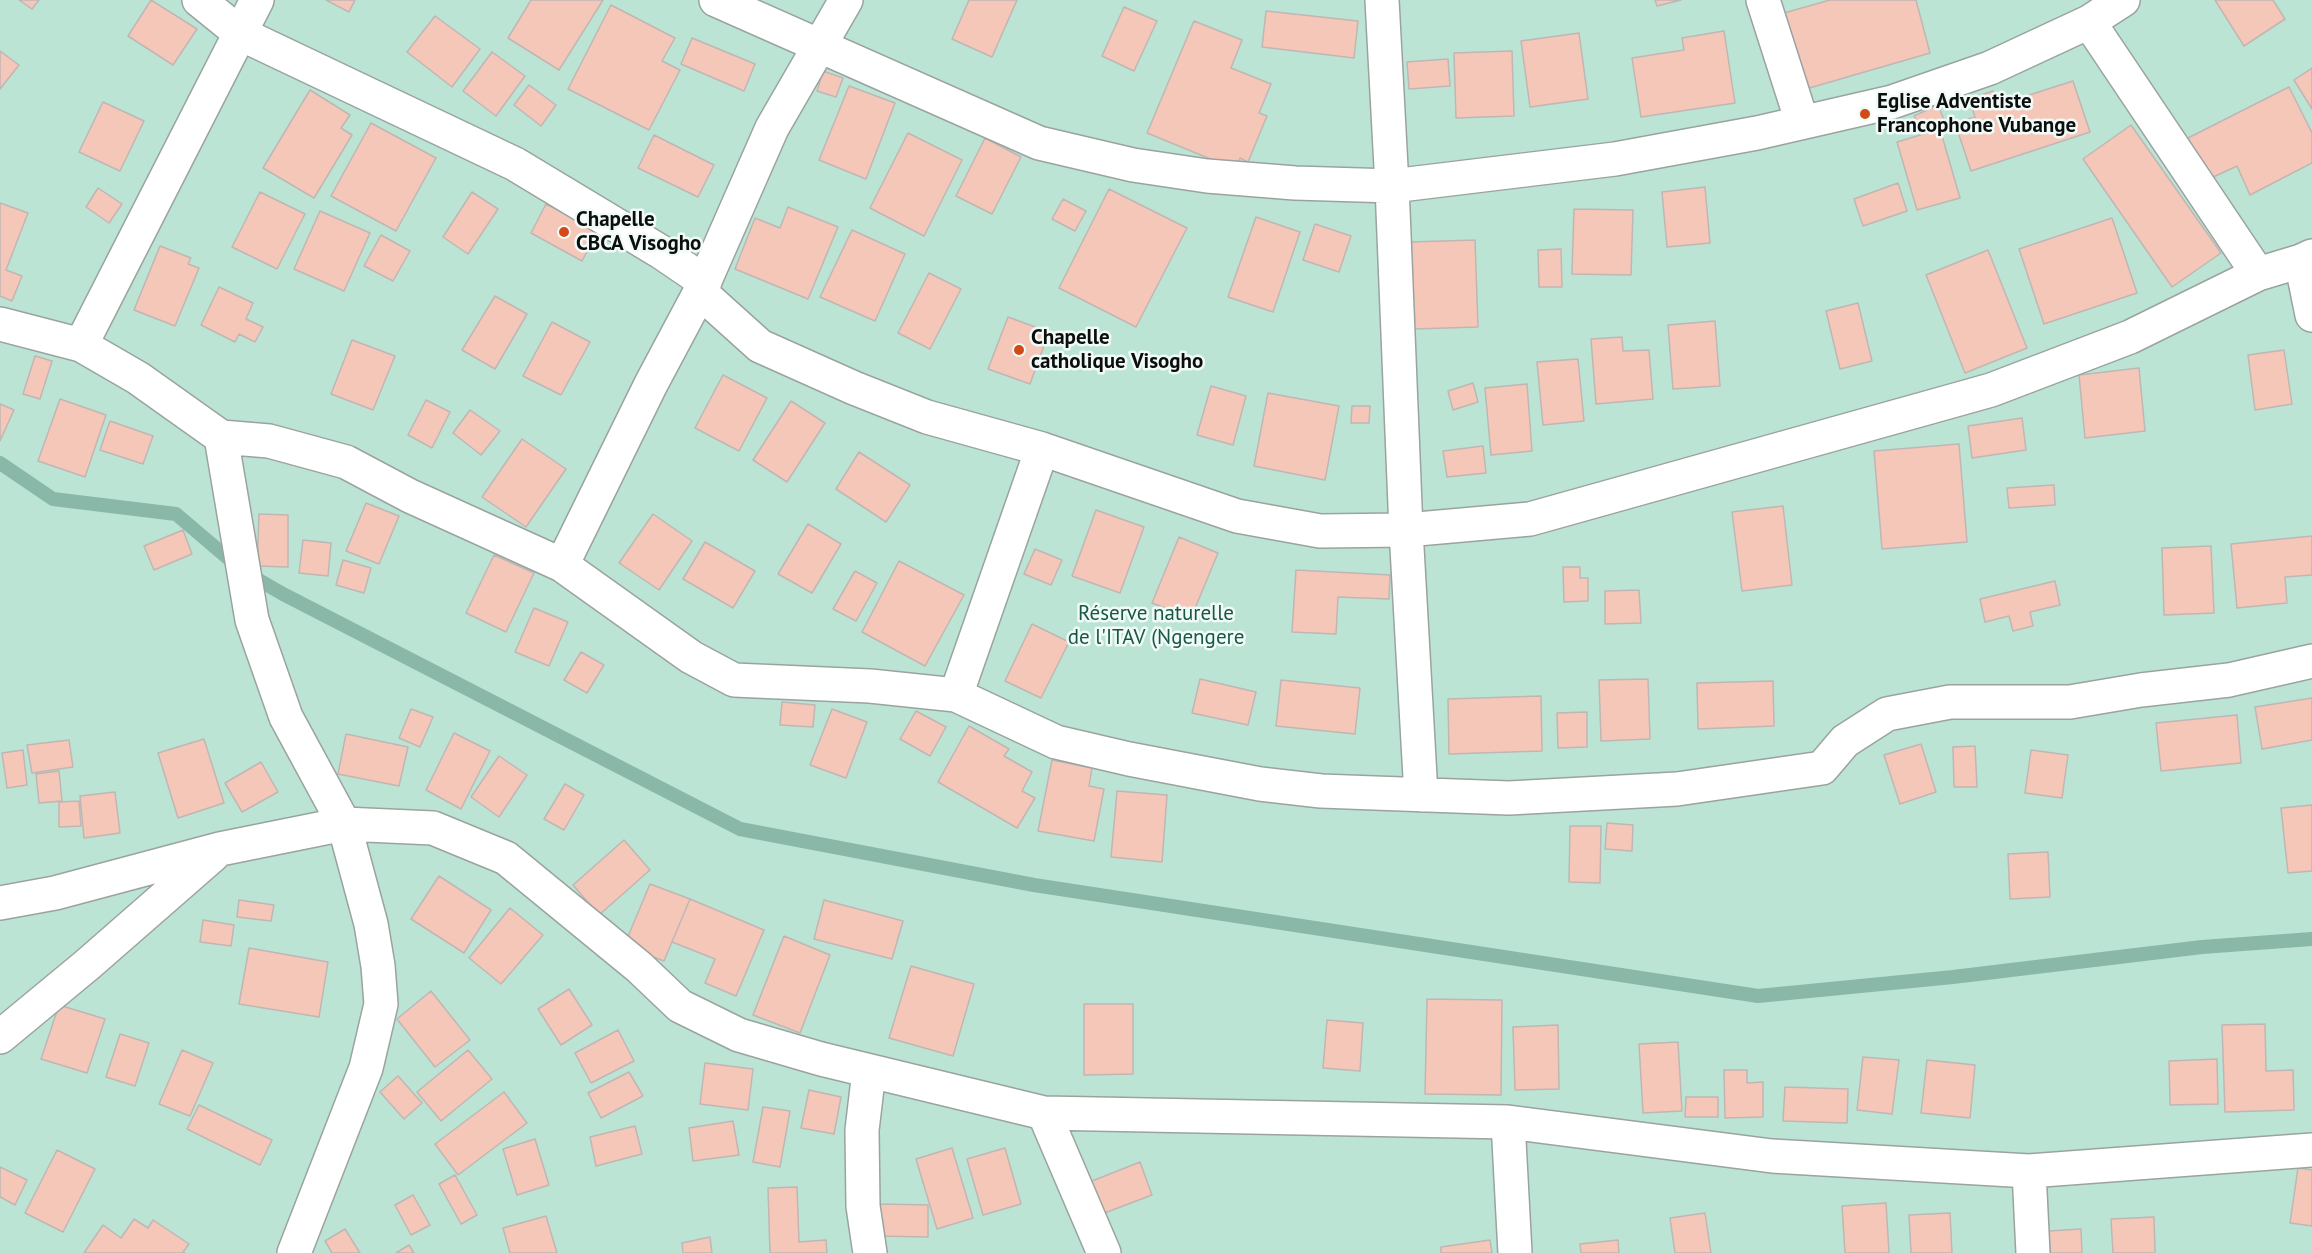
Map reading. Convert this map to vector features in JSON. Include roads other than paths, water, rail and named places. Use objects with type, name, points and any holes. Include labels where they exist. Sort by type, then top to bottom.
[{"type":"street","points":[[199,0],[241,34],[515,164],[661,252],[702,287],[760,346],[927,417],[1042,449],[1237,516],[1320,531],[1406,530],[1530,519],[1991,390],[2130,337],[2258,274],[2307,259],[2312,315]]},
{"type":"street","points":[[81,345],[257,0]]},
{"type":"street","points":[[716,0],[820,44],[1039,143],[1133,165],[1207,176],[1295,183],[1392,186],[1615,159],[1757,133],[1892,102],[1990,68],[2089,22],[2123,0]]},
{"type":"street","points":[[562,565],[651,384],[702,287],[772,128],[846,0]]},
{"type":"street","points":[[1382,0],[1406,530],[1421,795]]},
{"type":"street","points":[[1763,0],[1802,122]]},
{"type":"street","points":[[2089,22],[2258,274]]},
{"type":"street","points":[[0,324],[81,345],[138,378],[221,437],[269,441],[346,462],[420,501],[562,565],[691,657],[734,680],[870,686],[956,695],[1056,742],[1129,759],[1260,784],[1321,791],[1509,798],[1677,789],[1822,768],[1845,741],[1887,714],[1950,702],[2070,702],[2141,690],[2229,680],[2312,661]]},
{"type":"street","points":[[221,437],[252,620],[286,717],[344,824],[371,924],[378,966],[381,1004],[366,1068],[295,1252]]},
{"type":"street","points":[[956,695],[1042,449]]},
{"type":"street","points":[[0,903],[56,893],[220,849],[344,824],[433,828],[506,858],[639,967],[680,1006],[739,1035],[869,1071],[1044,1113],[1508,1122],[1772,1156],[2029,1171],[2312,1150]]},
{"type":"street","points":[[0,1037],[220,849]]},
{"type":"street","points":[[869,1071],[862,1130],[863,1206],[870,1253]]},
{"type":"street","points":[[1044,1113],[1104,1253]]},
{"type":"street","points":[[1508,1122],[1515,1253]]},
{"type":"street","points":[[2029,1171],[2033,1253]]},
{"type":"waterway","points":[[0,463],[53,499],[176,514],[243,571],[283,594],[740,829],[1034,885],[1758,996],[1953,977],[2202,947],[2312,939]]},
{"type":"place","name":"Eglise Adventiste Francophone Vubange","points":[[1865,114]]},
{"type":"place","name":"Chapelle CBCA Visogho","points":[[564,232]]},
{"type":"place","name":"Chapelle catholique Visogho","points":[[1019,350]]},
{"type":"park label","name":"Réserve naturelle de l'ITAV (Ngengere","points":[[1156,626]]}]
